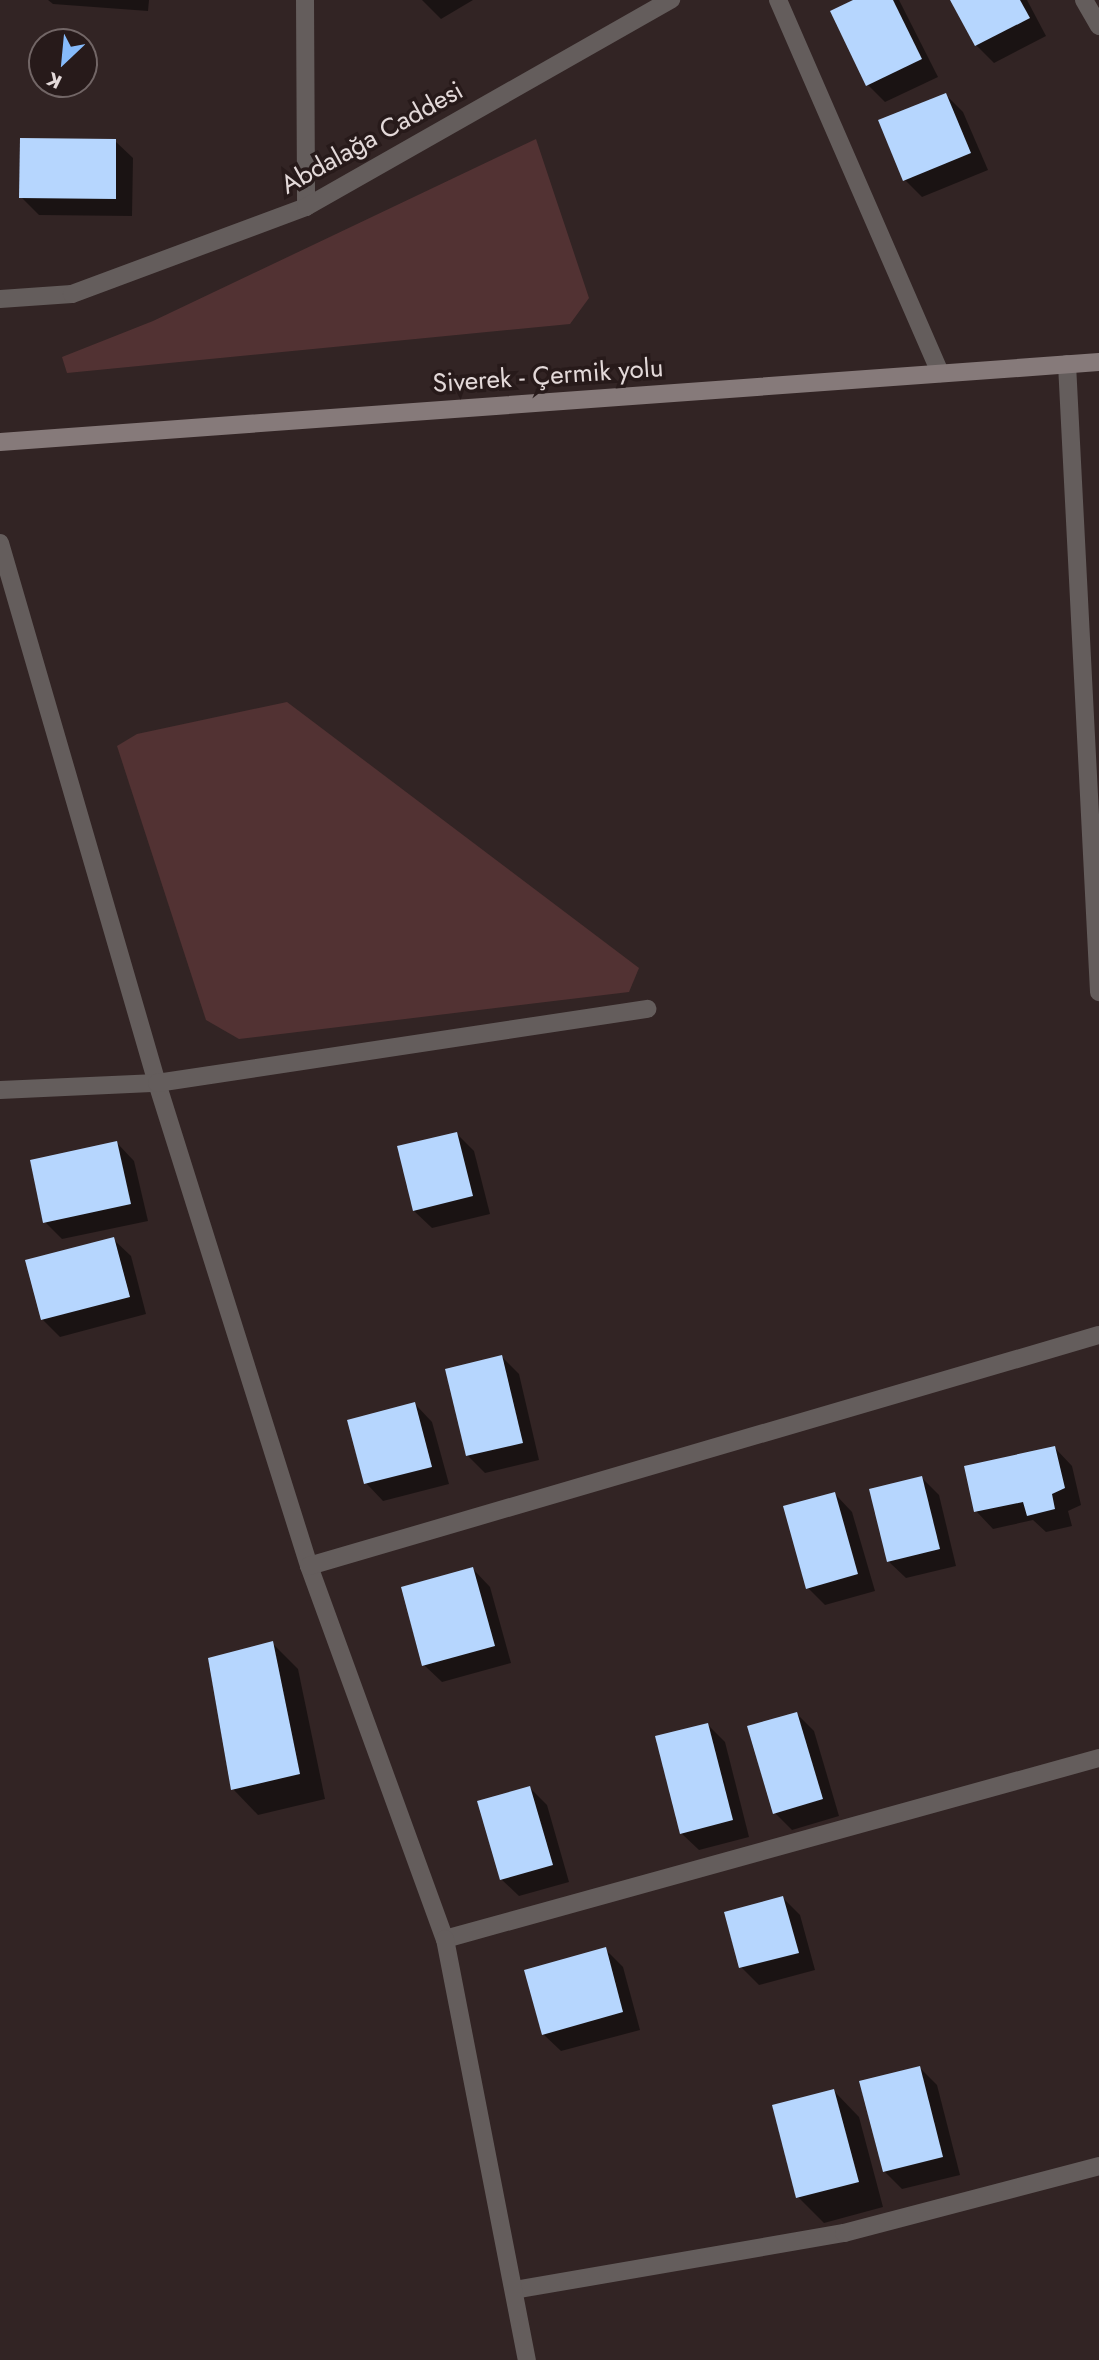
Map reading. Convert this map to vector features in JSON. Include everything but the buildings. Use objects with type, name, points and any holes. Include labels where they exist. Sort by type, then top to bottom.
[{"type":"main road","name":"Siverek - Çermik yolu","points":[[0,442],[1099,362]]},
{"type":"street","points":[[305,0],[306,207]]},
{"type":"street","name":"Abdalağa Caddesi","points":[[0,299],[72,294],[306,207],[671,0]]},
{"type":"street","points":[[778,0],[940,373]]},
{"type":"street","points":[[1084,0],[1099,26]]},
{"type":"street","points":[[1067,364],[1099,992]]},
{"type":"street","points":[[0,543],[157,1083],[309,1566],[445,1939],[527,2360]]},
{"type":"street","points":[[0,1090],[157,1083],[647,1009]]},
{"type":"street","points":[[309,1566],[1099,1335]]},
{"type":"street","points":[[445,1939],[1099,1758]]},
{"type":"street","points":[[514,2290],[844,2233],[1099,2166]]},
{"type":"shaded area","points":[[536,139],[589,298],[570,324],[67,373],[62,357],[153,321]]},
{"type":"shaded area","points":[[287,702],[639,968],[629,992],[239,1039],[206,1020],[117,746],[137,734]]}]
